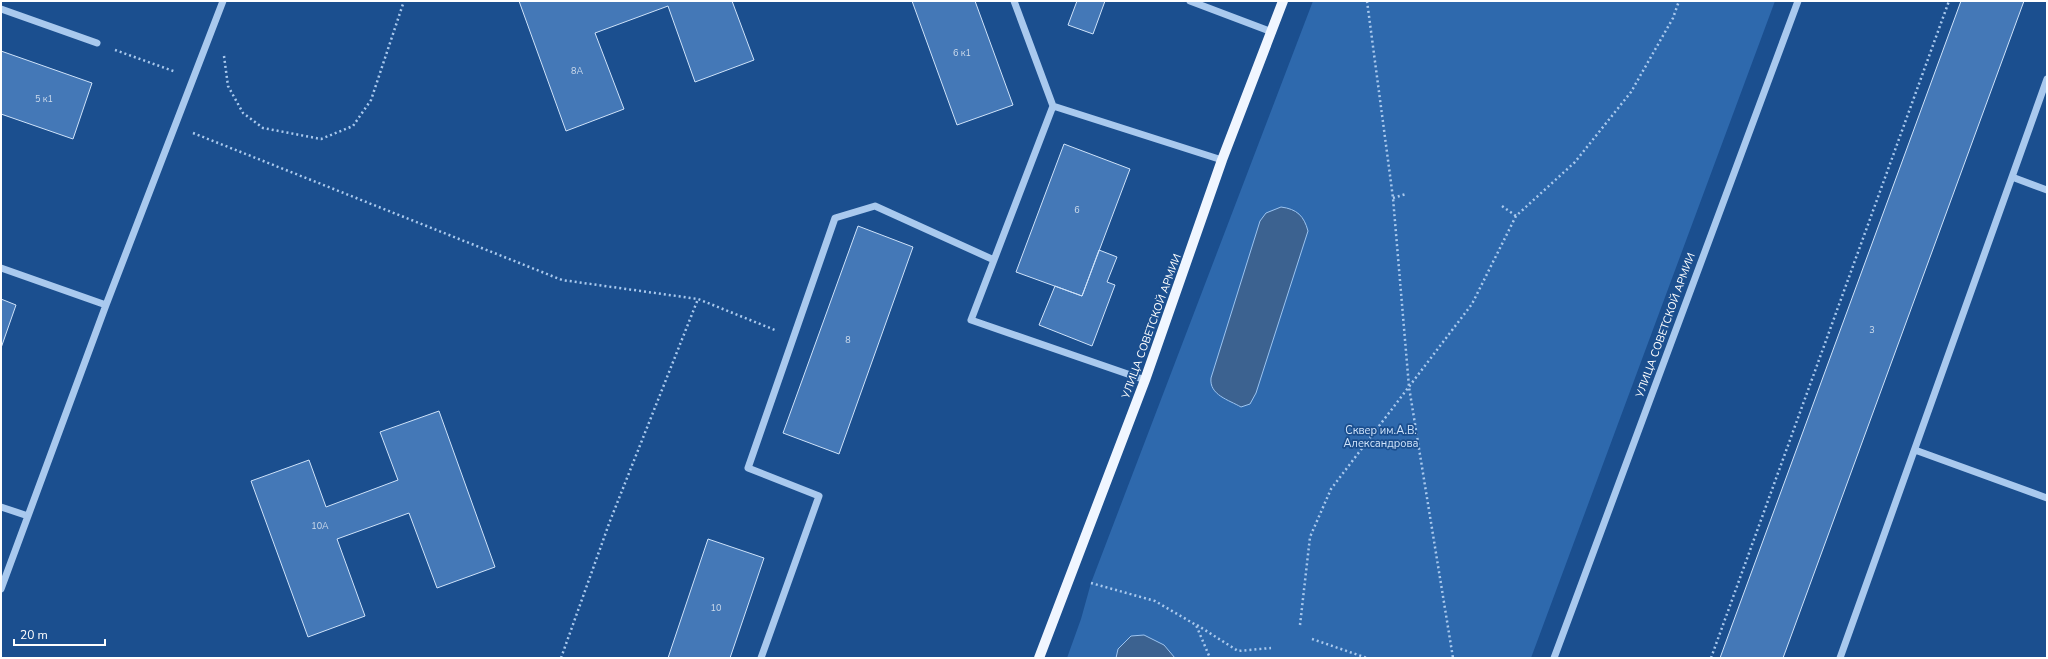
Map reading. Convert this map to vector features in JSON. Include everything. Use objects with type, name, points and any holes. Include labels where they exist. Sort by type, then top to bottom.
[{"type":"main road","name":"УЛИЦА СОВЕТСКОЙ АРМИИ","points":[[1039,658],[1145,380],[1222,160],[1283,1]]},
{"type":"street","points":[[1,589],[106,305],[192,78],[223,1]]},
{"type":"street","points":[[1014,1],[1053,106],[971,320],[1145,380]]},
{"type":"street","points":[[1190,1],[1272,32]]},
{"type":"street","name":"УЛИЦА СОВЕТСКОЙ АРМИИ","points":[[1554,658],[1798,1]]},
{"type":"street","points":[[1,9],[97,43]]},
{"type":"street","points":[[1840,658],[2047,79]]},
{"type":"street","points":[[1053,106],[1222,160]]},
{"type":"street","points":[[2012,177],[2047,190]]},
{"type":"street","points":[[761,658],[819,496],[748,468],[835,218],[875,206],[994,260]]},
{"type":"street","points":[[1,268],[106,305]]},
{"type":"street","points":[[1914,450],[2047,498]]},
{"type":"street","points":[[1,507],[28,516]]},
{"type":"path","points":[[223,54],[228,86],[243,112],[263,128],[321,139],[353,126],[371,100],[404,1]]},
{"type":"path","points":[[1367,1],[1393,198],[1409,387],[1452,658]]},
{"type":"path","points":[[1300,625],[1310,537],[1331,488],[1472,304],[1516,216],[1575,162],[1631,92],[1673,18],[1679,1]]},
{"type":"path","points":[[1711,658],[1948,1]]},
{"type":"path","points":[[97,43],[192,78]]},
{"type":"path","points":[[174,126],[562,280],[698,298],[794,337]]},
{"type":"path","points":[[1393,198],[1406,194]]},
{"type":"path","points":[[1502,206],[1516,216]]},
{"type":"path","points":[[561,658],[610,521],[698,298]]},
{"type":"path","points":[[1091,582],[1155,601],[1238,651],[1271,648]]},
{"type":"path","points":[[1196,625],[1210,658]]},
{"type":"path","points":[[1312,639],[1367,658]]},
{"type":"green space","name":"Сквер им.А.В. Александрова","points":[[1313,1],[1775,1],[1531,658],[1067,658],[1081,619],[1091,583]]},
{"type":"shaded area","points":[[1281,207],[1291,209],[1299,214],[1302,217],[1308,231],[1256,393],[1250,404],[1241,407],[1216,393],[1211,384],[1211,378],[1260,221],[1266,213]]},
{"type":"shaded area","points":[[1144,635],[1164,645],[1175,658],[1116,658],[1118,649],[1131,636]]},
{"type":"building","points":[[519,1],[732,1],[754,60],[695,82],[668,6],[595,33],[624,109],[566,131]]},
{"type":"building","points":[[912,1],[975,1],[1013,105],[957,125]]},
{"type":"building","points":[[1077,1],[1105,1],[1093,34],[1068,25]]},
{"type":"building","points":[[1961,1],[2024,1],[1783,658],[1720,658]]},
{"type":"building","points":[[1,51],[92,83],[73,139],[1,114]]},
{"type":"building","points":[[1064,144],[1130,169],[1082,296],[1016,272]]},
{"type":"building","points":[[858,226],[913,247],[839,454],[783,433]]},
{"type":"building","points":[[1099,250],[1117,257],[1107,282],[1115,285],[1092,346],[1039,325],[1055,286],[1082,296]]},
{"type":"building","points":[[1,299],[16,305],[1,348]]},
{"type":"building","points":[[439,411],[495,567],[437,588],[409,513],[337,539],[365,616],[308,637],[251,481],[309,460],[326,507],[398,480],[380,432]]},
{"type":"building","points":[[708,539],[764,558],[730,658],[668,658]]}]
